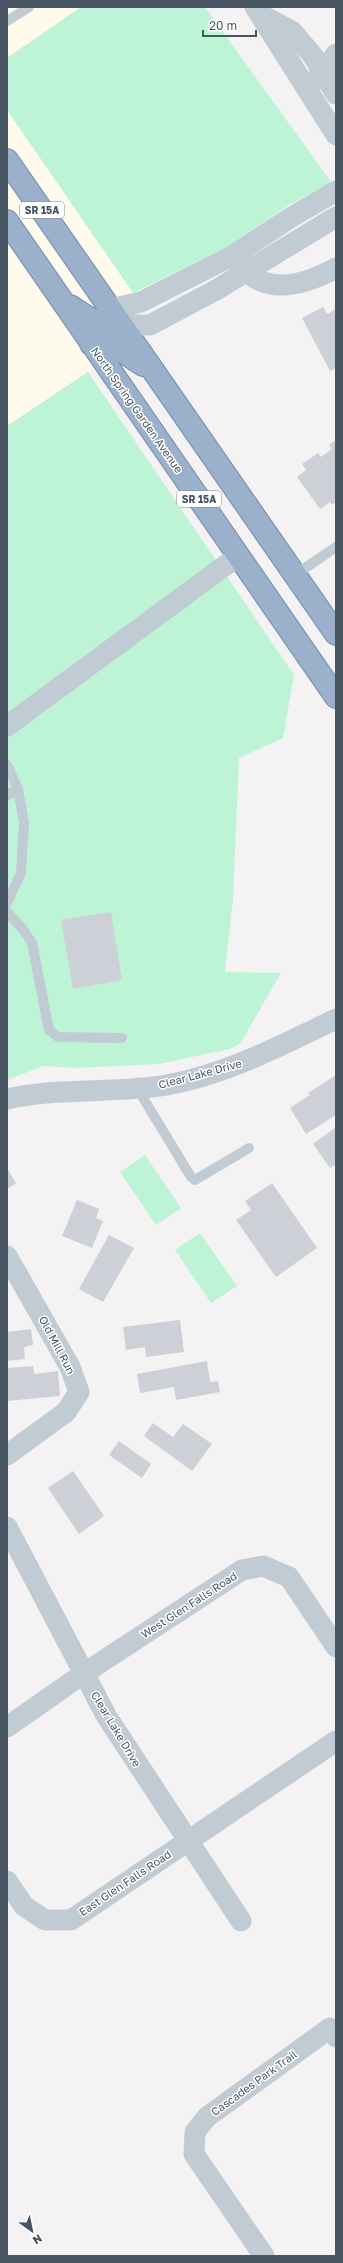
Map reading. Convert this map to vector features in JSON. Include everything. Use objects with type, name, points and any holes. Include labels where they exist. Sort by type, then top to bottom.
[{"type":"highway","name":"SR 15A","points":[[7,160],[336,634]]},
{"type":"highway","name":"North Spring Garden Avenue","points":[[7,221],[336,697]]},
{"type":"highway","points":[[62,301],[98,324],[110,328],[115,317]]},
{"type":"highway","points":[[91,344],[114,346],[153,371]]},
{"type":"street","points":[[257,11],[292,31],[313,56],[336,94]]},
{"type":"street","points":[[257,11],[306,87],[329,108],[336,135]]},
{"type":"street","points":[[306,87],[324,73],[336,54]]},
{"type":"street","points":[[115,317],[141,302],[232,256],[290,218],[336,191]]},
{"type":"street","points":[[115,317],[150,326],[245,272],[336,217]]},
{"type":"street","points":[[232,256],[245,272],[267,284],[282,287],[326,273],[336,268]]},
{"type":"street","points":[[7,726],[238,556]]},
{"type":"street","name":"Clear Lake Drive","points":[[7,1099],[32,1093],[137,1088],[167,1085],[235,1066],[336,1019]]},
{"type":"street","name":"Old Mill Run","points":[[7,1256],[70,1367],[79,1392],[66,1412],[7,1455]]},
{"type":"street","name":"Clear Lake Drive","points":[[7,1527],[83,1674],[107,1717],[187,1841],[241,1921]]},
{"type":"street","name":"West Glen Falls Road","points":[[83,1674],[242,1570],[263,1566],[289,1577],[336,1647]]},
{"type":"street","points":[[7,1727],[83,1674]]},
{"type":"street","points":[[187,1841],[336,1741]]},
{"type":"street","name":"East Glen Falls Road","points":[[7,1881],[24,1906],[45,1920],[71,1920],[187,1841]]},
{"type":"street","name":"Cascades Park Trail","points":[[264,2256],[194,2154],[195,2132],[207,2117],[334,2030]]},
{"type":"lane","points":[[7,21],[29,7]]},
{"type":"lane","points":[[295,575],[336,547]]},
{"type":"lane","points":[[7,765],[18,789],[24,823],[21,873],[7,903]]},
{"type":"lane","points":[[7,795],[18,789]]},
{"type":"lane","points":[[7,912],[22,928],[32,943],[49,1030],[58,1037],[122,1038]]},
{"type":"lane","points":[[137,1088],[191,1177],[195,1180],[249,1148]]},
{"type":"shaded area","points":[[7,7],[81,7],[7,58]]},
{"type":"shaded area","points":[[7,110],[133,293],[113,298],[7,144]]},
{"type":"shaded area","points":[[7,176],[101,313],[68,294],[7,206]]},
{"type":"shaded area","points":[[7,238],[51,301],[50,304],[56,308],[82,347],[83,354],[87,354],[96,366],[7,426]]},
{"type":"green space","points":[[81,7],[205,7],[331,182],[284,208],[227,247],[133,293],[7,110],[7,58]]},
{"type":"green space","points":[[88,372],[294,675],[283,738],[239,758],[233,899],[225,972],[281,973],[240,1044],[230,1049],[159,1064],[77,1068],[43,1066],[7,1080],[7,426]]},
{"type":"green space","points":[[145,1155],[181,1208],[156,1225],[120,1172]]},
{"type":"green space","points":[[200,1233],[237,1286],[211,1303],[175,1250]]},
{"type":"building","points":[[323,307],[327,314],[336,309],[336,368],[330,371],[302,318]]},
{"type":"building","points":[[336,440],[336,502],[332,505],[330,502],[320,509],[297,477],[306,470],[302,464],[318,453],[321,457],[332,449],[329,445]]},
{"type":"building","points":[[111,912],[122,980],[73,989],[61,920]]},
{"type":"building","points":[[336,1075],[336,1115],[306,1134],[290,1108],[310,1095],[308,1093]]},
{"type":"building","points":[[336,1127],[336,1164],[330,1168],[313,1144]]},
{"type":"building","points":[[7,1168],[16,1183],[7,1189]]},
{"type":"building","points":[[272,1183],[317,1248],[276,1277],[236,1220],[251,1210],[245,1201]]},
{"type":"building","points":[[77,1200],[99,1209],[96,1218],[103,1221],[92,1248],[62,1236]]},
{"type":"building","points":[[109,1235],[134,1248],[103,1302],[79,1289]]},
{"type":"building","points":[[180,1320],[184,1352],[146,1357],[145,1347],[126,1350],[123,1327]]},
{"type":"building","points":[[31,1329],[33,1345],[24,1347],[25,1359],[7,1361],[7,1332]]},
{"type":"building","points":[[207,1361],[210,1382],[218,1381],[220,1392],[176,1400],[174,1387],[140,1393],[137,1374]]},
{"type":"building","points":[[33,1366],[34,1374],[58,1371],[60,1396],[7,1401],[7,1368]]},
{"type":"building","points":[[153,1423],[173,1437],[183,1424],[212,1444],[192,1471],[144,1436]]},
{"type":"building","points":[[119,1441],[151,1464],[142,1478],[109,1455]]},
{"type":"building","points":[[73,1471],[104,1516],[79,1534],[48,1488]]}]
